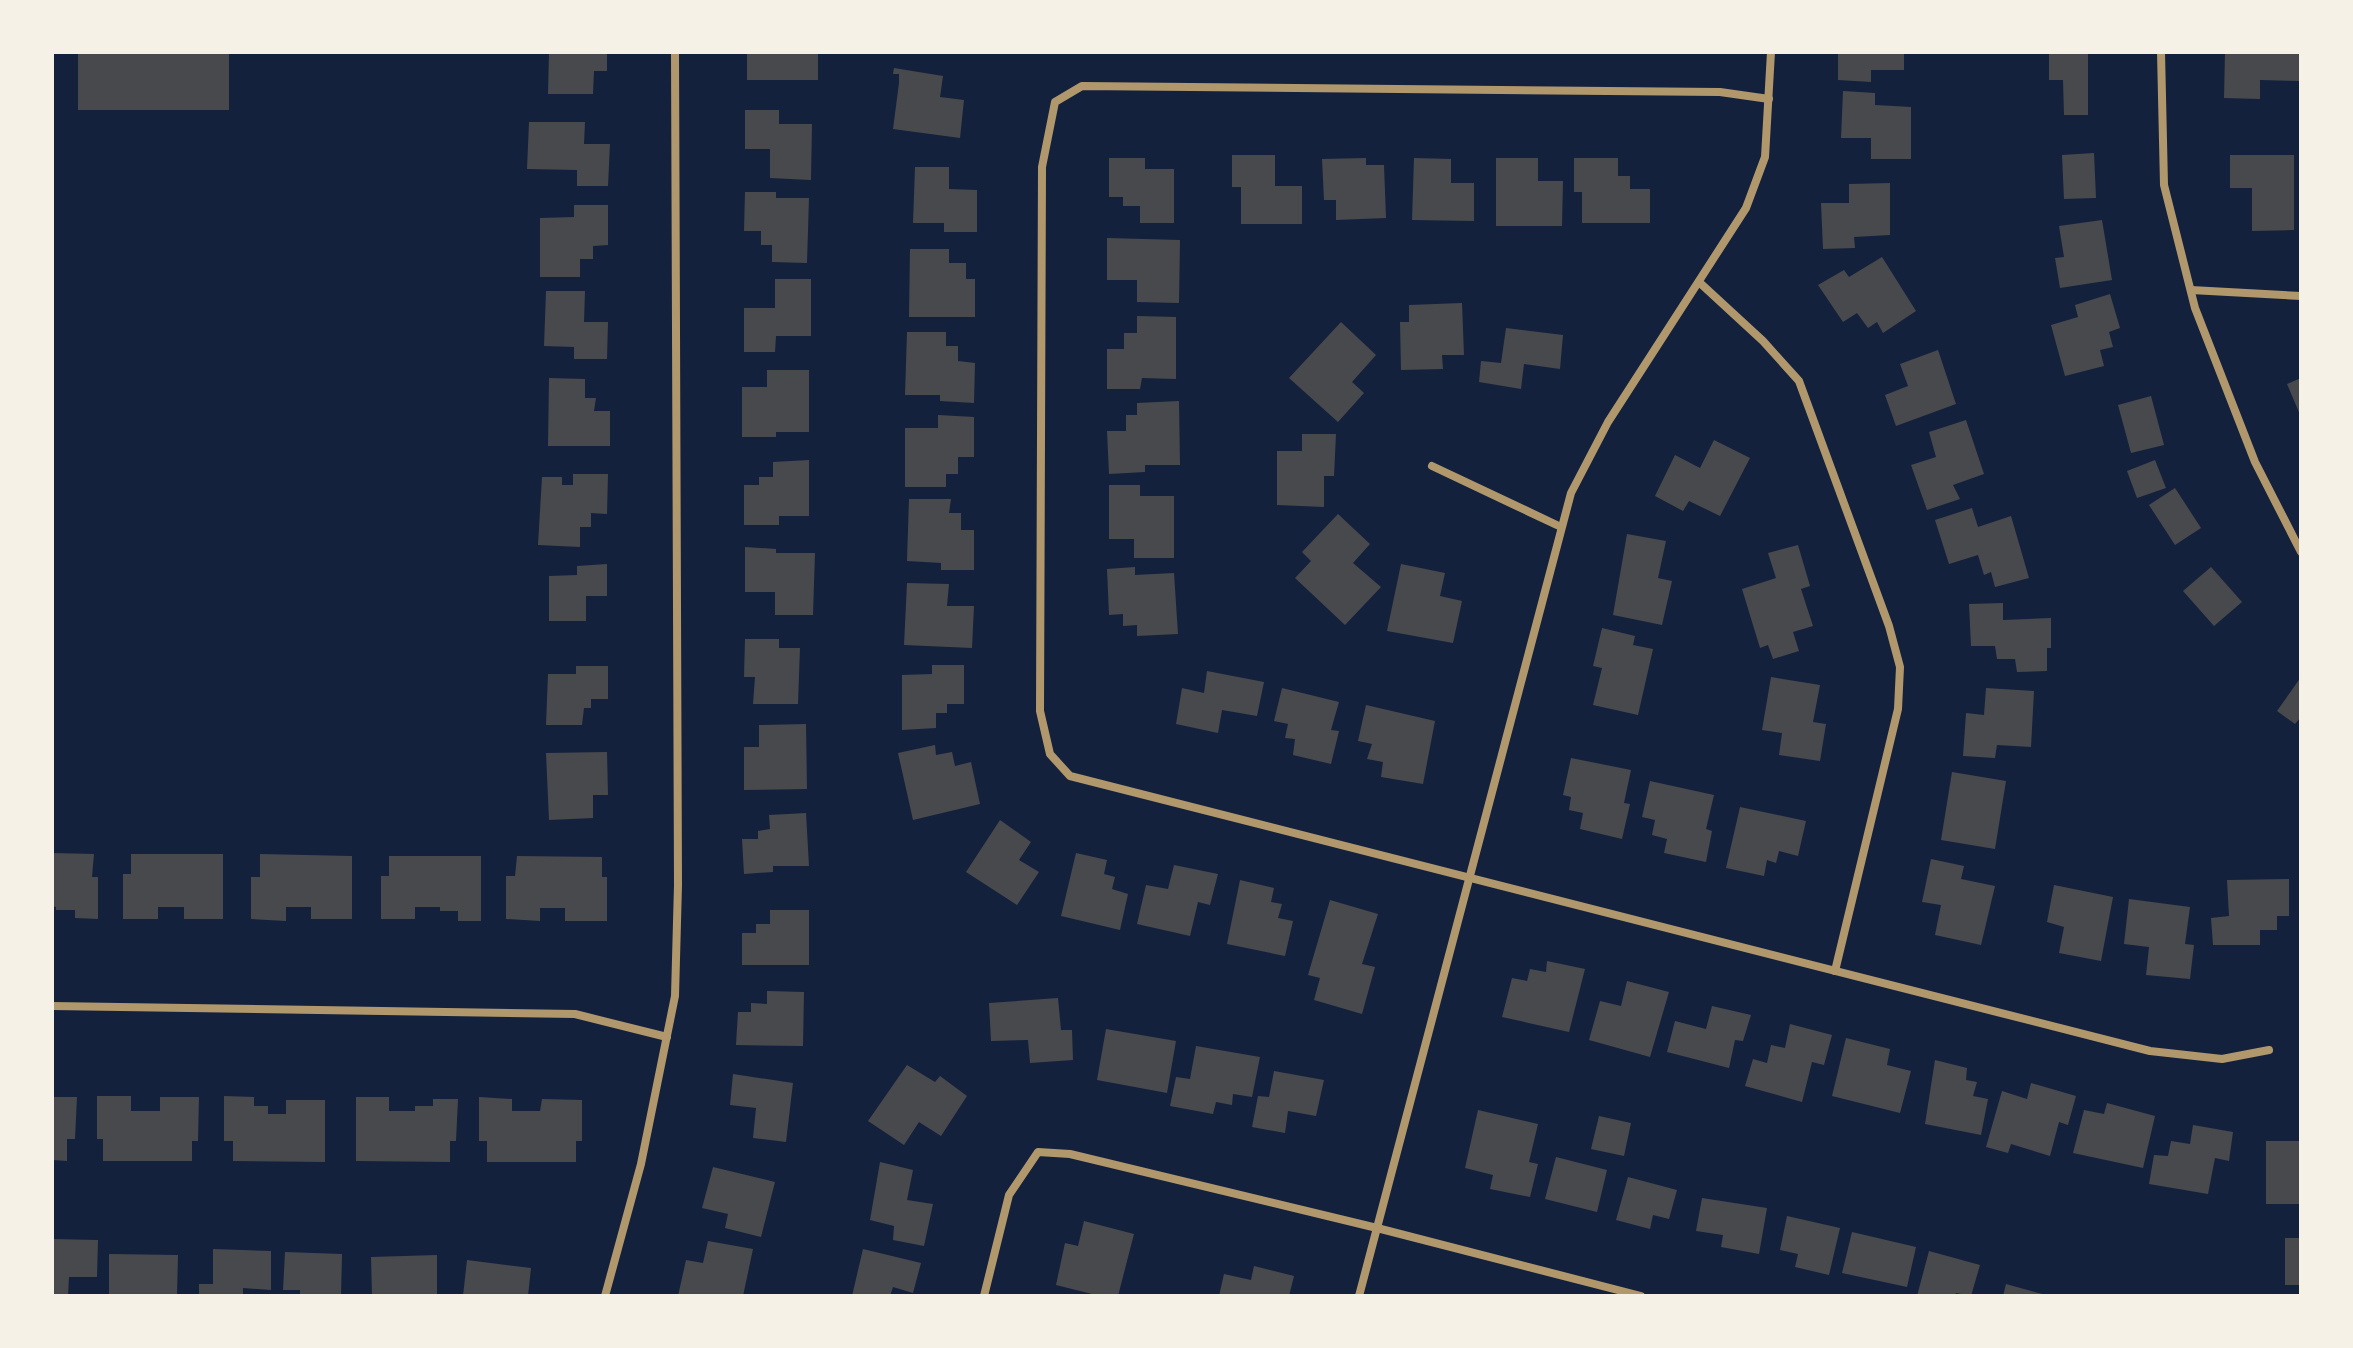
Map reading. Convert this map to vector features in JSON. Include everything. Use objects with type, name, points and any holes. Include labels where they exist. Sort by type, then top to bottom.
[{"type":"street","points":[[605,1296],[641,1164],[675,996],[678,885],[675,52]]},
{"type":"street","points":[[1359,1296],[1571,493],[1608,422],[1746,208],[1765,157],[1771,52]]},
{"type":"street","points":[[2161,52],[2164,185],[2195,308],[2255,462],[2301,552]]},
{"type":"street","points":[[1769,99],[1720,92],[1082,86],[1055,102],[1042,167],[1040,711],[1050,754],[1070,776],[2150,1051],[2222,1059],[2269,1050]]},
{"type":"street","points":[[1699,282],[1763,341],[1799,381],[1889,626],[1900,667],[1898,709],[1835,971]]},
{"type":"street","points":[[2191,290],[2301,296]]},
{"type":"street","points":[[1432,466],[1561,527]]},
{"type":"street","points":[[52,1006],[575,1014],[667,1037]]},
{"type":"street","points":[[984,1296],[1009,1195],[1038,1152],[1070,1154],[1641,1296]]},
{"type":"building","points":[[78,52],[229,52],[229,110],[78,110]]},
{"type":"building","points":[[549,52],[607,52],[607,71],[594,71],[593,94],[548,94]]},
{"type":"building","points":[[747,52],[818,52],[818,80],[747,80]]},
{"type":"building","points":[[1838,52],[1904,52],[1904,70],[1871,70],[1871,82],[1838,80]]},
{"type":"building","points":[[2049,52],[2088,52],[2088,115],[2064,115],[2063,80],[2049,80]]},
{"type":"building","points":[[2225,52],[2301,52],[2300,81],[2260,80],[2260,99],[2224,98]]},
{"type":"building","points":[[894,68],[943,76],[940,97],[964,100],[960,138],[893,129],[899,83],[899,74],[893,74]]},
{"type":"building","points":[[1843,91],[1875,93],[1875,105],[1911,107],[1911,159],[1871,159],[1871,138],[1841,138]]},
{"type":"building","points":[[745,110],[779,110],[779,124],[812,124],[811,180],[770,178],[770,149],[745,149]]},
{"type":"building","points":[[529,122],[585,122],[584,144],[610,144],[608,186],[577,186],[577,170],[527,169]]},
{"type":"building","points":[[2094,153],[2096,198],[2064,199],[2062,155]]},
{"type":"building","points":[[1232,155],[1275,155],[1275,186],[1302,186],[1302,224],[1241,224],[1241,187],[1232,187]]},
{"type":"building","points":[[2230,155],[2294,155],[2294,230],[2252,231],[2252,188],[2230,188]]},
{"type":"building","points":[[1109,158],[1145,158],[1145,169],[1174,169],[1174,223],[1140,223],[1140,206],[1123,206],[1123,197],[1109,197]]},
{"type":"building","points":[[1366,158],[1366,165],[1384,165],[1386,218],[1336,220],[1336,200],[1324,200],[1322,159]]},
{"type":"building","points":[[1414,158],[1451,159],[1451,183],[1474,183],[1474,221],[1412,220]]},
{"type":"building","points":[[1496,158],[1538,158],[1538,181],[1563,181],[1562,226],[1496,226]]},
{"type":"building","points":[[1574,158],[1618,158],[1618,176],[1630,176],[1630,189],[1650,189],[1650,223],[1582,223],[1582,192],[1574,192]]},
{"type":"building","points":[[915,167],[949,167],[949,189],[977,190],[977,232],[944,232],[944,223],[913,223]]},
{"type":"building","points":[[1890,183],[1890,235],[1854,237],[1855,248],[1823,249],[1821,203],[1849,203],[1849,184]]},
{"type":"building","points":[[745,192],[776,192],[776,198],[809,198],[807,263],[772,262],[772,245],[761,245],[761,231],[744,231]]},
{"type":"building","points":[[574,205],[608,205],[608,245],[593,246],[593,259],[580,259],[580,277],[540,277],[540,218],[574,217]]},
{"type":"building","points":[[2102,220],[2112,280],[2060,288],[2055,258],[2064,257],[2059,226]]},
{"type":"building","points":[[1107,238],[1180,240],[1179,303],[1137,302],[1137,280],[1107,280]]},
{"type":"building","points":[[910,249],[949,249],[949,263],[966,263],[966,279],[975,279],[975,317],[909,317]]},
{"type":"building","points":[[1882,257],[1916,311],[1883,333],[1877,322],[1868,328],[1857,313],[1843,322],[1818,285],[1844,270],[1849,277]]},
{"type":"building","points":[[775,279],[811,279],[811,336],[776,336],[775,352],[744,352],[744,308],[775,308]]},
{"type":"building","points":[[546,291],[585,291],[584,322],[608,322],[607,359],[574,359],[574,347],[544,346]]},
{"type":"building","points":[[2110,294],[2120,328],[2109,332],[2113,347],[2100,350],[2104,366],[2065,376],[2051,325],[2078,317],[2075,305]]},
{"type":"building","points":[[1462,303],[1464,355],[1442,355],[1443,369],[1401,370],[1400,322],[1409,322],[1409,305]]},
{"type":"building","points":[[1137,316],[1176,317],[1176,379],[1142,378],[1140,389],[1107,389],[1107,349],[1124,349],[1124,333],[1137,333]]},
{"type":"building","points":[[1341,322],[1376,355],[1352,382],[1364,393],[1338,422],[1289,378]]},
{"type":"building","points":[[1506,328],[1563,335],[1560,369],[1524,364],[1521,389],[1479,382],[1481,361],[1501,363]]},
{"type":"building","points":[[907,332],[946,332],[946,346],[958,346],[958,361],[975,363],[974,403],[940,401],[940,395],[905,395]]},
{"type":"building","points":[[1938,350],[1956,404],[1896,426],[1885,395],[1908,386],[1900,364]]},
{"type":"building","points":[[767,370],[809,370],[809,432],[776,432],[776,437],[742,437],[742,387],[767,387]]},
{"type":"building","points":[[549,378],[585,379],[585,398],[596,398],[594,411],[610,411],[610,446],[548,446]]},
{"type":"building","points":[[2301,378],[2301,417],[2287,384]]},
{"type":"building","points":[[2151,396],[2164,445],[2131,453],[2118,405]]},
{"type":"building","points":[[1179,401],[1180,465],[1145,465],[1145,472],[1109,474],[1107,431],[1126,431],[1126,415],[1137,415],[1137,403]]},
{"type":"building","points":[[938,415],[974,417],[974,457],[958,457],[958,474],[946,474],[946,487],[905,487],[905,428],[938,428]]},
{"type":"building","points":[[1966,420],[1984,474],[1953,485],[1960,499],[1927,510],[1911,465],[1936,457],[1929,432]]},
{"type":"building","points":[[1302,434],[1336,434],[1334,476],[1324,476],[1324,507],[1277,505],[1277,451],[1302,451]]},
{"type":"building","points":[[1714,440],[1750,458],[1720,516],[1689,501],[1683,511],[1655,496],[1675,455],[1700,468]]},
{"type":"building","points":[[809,460],[809,516],[779,516],[779,525],[744,525],[744,485],[759,485],[759,477],[773,477],[773,462]]},
{"type":"building","points":[[2155,460],[2166,488],[2137,498],[2127,471]]},
{"type":"building","points":[[573,474],[608,474],[607,514],[591,513],[591,527],[580,527],[580,547],[538,545],[542,477],[562,477],[562,485],[573,485]]},
{"type":"building","points":[[1109,485],[1140,485],[1140,496],[1174,496],[1174,558],[1134,558],[1134,539],[1109,539]]},
{"type":"building","points":[[2175,488],[2201,528],[2175,545],[2149,505]]},
{"type":"building","points":[[909,499],[951,499],[949,513],[961,513],[961,530],[974,530],[974,570],[941,570],[941,563],[907,561]]},
{"type":"building","points":[[1972,508],[1978,527],[2011,516],[2029,578],[1995,587],[1991,572],[1984,575],[1978,555],[1949,564],[1935,520]]},
{"type":"building","points":[[1338,514],[1370,544],[1353,563],[1381,587],[1345,625],[1295,578],[1311,561],[1302,552]]},
{"type":"building","points":[[1627,534],[1666,541],[1658,578],[1672,581],[1662,625],[1613,615]]},
{"type":"building","points":[[1798,545],[1810,586],[1801,589],[1813,626],[1793,632],[1799,651],[1773,659],[1768,645],[1760,648],[1742,589],[1776,578],[1768,553]]},
{"type":"building","points":[[745,547],[776,549],[776,553],[815,553],[813,615],[775,615],[775,592],[745,592]]},
{"type":"building","points":[[607,564],[607,596],[586,596],[586,621],[549,621],[549,576],[577,575],[577,566]]},
{"type":"building","points":[[1401,564],[1445,573],[1440,596],[1462,601],[1453,643],[1387,631]]},
{"type":"building","points":[[1135,567],[1135,575],[1174,573],[1178,634],[1137,636],[1137,625],[1123,626],[1123,614],[1109,615],[1107,569]]},
{"type":"building","points":[[2211,567],[2242,602],[2214,626],[2183,591]]},
{"type":"building","points":[[907,583],[949,584],[947,606],[974,606],[972,648],[904,645]]},
{"type":"building","points":[[2003,603],[2003,620],[2051,618],[2047,671],[2017,672],[2015,659],[1997,659],[1995,646],[1971,646],[1969,604]]},
{"type":"building","points":[[1602,628],[1635,636],[1633,645],[1653,649],[1638,715],[1593,705],[1602,668],[1593,666]]},
{"type":"building","points":[[745,639],[779,639],[779,648],[800,648],[798,704],[753,704],[755,677],[744,677]]},
{"type":"building","points":[[932,665],[964,665],[964,704],[947,704],[947,713],[936,713],[936,728],[902,730],[902,675],[932,674]]},
{"type":"building","points":[[576,666],[608,666],[608,699],[591,699],[591,708],[584,708],[582,725],[546,725],[548,674],[576,674]]},
{"type":"building","points":[[1207,671],[1264,682],[1257,716],[1222,710],[1218,733],[1176,724],[1182,688],[1204,693]]},
{"type":"building","points":[[1771,677],[1820,685],[1813,722],[1826,724],[1820,761],[1779,755],[1782,733],[1762,730]]},
{"type":"building","points":[[2301,677],[2301,717],[2295,724],[2277,711]]},
{"type":"building","points":[[1282,688],[1339,702],[1331,730],[1339,731],[1331,764],[1293,755],[1295,739],[1285,738],[1288,724],[1274,721]]},
{"type":"building","points":[[1986,688],[2034,691],[2031,747],[1997,745],[1995,758],[1963,756],[1966,713],[1984,715]]},
{"type":"building","points":[[1366,705],[1435,721],[1423,784],[1381,777],[1383,762],[1367,759],[1372,744],[1358,741]]},
{"type":"building","points":[[806,724],[807,789],[744,790],[744,747],[759,747],[759,725]]},
{"type":"building","points":[[935,745],[936,755],[952,752],[955,766],[971,762],[980,804],[913,820],[898,753]]},
{"type":"building","points":[[607,752],[608,795],[593,795],[593,818],[549,820],[546,753]]},
{"type":"building","points":[[1571,758],[1631,770],[1624,803],[1630,804],[1622,839],[1580,829],[1583,813],[1569,810],[1571,797],[1563,795]]},
{"type":"building","points":[[1952,772],[2006,781],[1995,849],[1941,840]]},
{"type":"building","points":[[1650,781],[1714,795],[1706,829],[1712,831],[1706,862],[1664,853],[1667,839],[1652,835],[1655,820],[1642,817]]},
{"type":"building","points":[[1740,807],[1806,821],[1798,856],[1779,851],[1776,863],[1767,860],[1764,876],[1726,868]]},
{"type":"building","points":[[806,813],[809,866],[773,866],[773,872],[744,874],[742,839],[758,839],[758,831],[770,829],[769,815]]},
{"type":"building","points":[[1000,820],[1031,842],[1019,860],[1039,872],[1017,905],[966,872]]},
{"type":"building","points":[[52,853],[94,854],[92,877],[98,877],[98,919],[75,918],[75,910],[56,910],[52,906]]},
{"type":"building","points":[[1076,853],[1107,860],[1104,874],[1115,877],[1112,889],[1128,894],[1120,930],[1061,916]]},
{"type":"building","points":[[131,854],[223,854],[223,919],[184,919],[184,907],[158,907],[158,919],[123,919],[123,874],[131,874]]},
{"type":"building","points":[[260,854],[352,856],[352,919],[311,919],[311,907],[286,907],[286,921],[251,919],[251,877],[260,877]]},
{"type":"building","points":[[389,856],[481,856],[481,921],[458,921],[458,911],[440,911],[440,907],[415,907],[415,919],[381,919],[381,876],[389,876]]},
{"type":"building","points":[[517,856],[602,857],[602,877],[607,877],[607,921],[565,921],[565,908],[540,908],[540,921],[506,919],[506,876],[515,876]]},
{"type":"building","points":[[1931,859],[1964,866],[1961,879],[1995,886],[1981,945],[1935,935],[1941,905],[1922,902]]},
{"type":"building","points":[[1174,865],[1218,874],[1210,905],[1198,902],[1190,936],[1137,924],[1146,885],[1168,889]]},
{"type":"building","points":[[2289,879],[2289,916],[2277,916],[2277,930],[2260,930],[2260,945],[2213,945],[2211,918],[2229,916],[2227,880]]},
{"type":"building","points":[[1240,880],[1274,888],[1271,902],[1282,904],[1278,918],[1293,921],[1285,956],[1227,944]]},
{"type":"building","points":[[2054,885],[2113,897],[2101,961],[2059,953],[2064,927],[2047,922]]},
{"type":"building","points":[[2129,899],[2190,907],[2185,944],[2194,945],[2190,979],[2146,975],[2149,947],[2124,944]]},
{"type":"building","points":[[1330,900],[1378,914],[1362,964],[1375,967],[1362,1014],[1314,1000],[1320,978],[1308,975]]},
{"type":"building","points":[[770,910],[809,910],[809,965],[742,965],[742,933],[756,933],[756,924],[770,924]]},
{"type":"building","points":[[1547,961],[1585,969],[1569,1032],[1502,1017],[1512,978],[1527,981],[1530,969],[1546,972]]},
{"type":"building","points":[[1627,981],[1669,992],[1650,1057],[1589,1040],[1600,1001],[1621,1006]]},
{"type":"building","points":[[767,991],[804,992],[803,1046],[736,1045],[738,1012],[751,1012],[751,1003],[767,1004]]},
{"type":"building","points":[[1058,998],[1061,1030],[1072,1030],[1073,1060],[1030,1063],[1028,1040],[991,1041],[989,1003]]},
{"type":"building","points":[[1712,1006],[1751,1015],[1743,1041],[1735,1040],[1729,1068],[1667,1052],[1675,1021],[1706,1029]]},
{"type":"building","points":[[1790,1024],[1832,1035],[1824,1065],[1812,1062],[1802,1102],[1745,1086],[1753,1059],[1767,1063],[1771,1045],[1785,1048]]},
{"type":"building","points":[[1106,1029],[1176,1041],[1167,1093],[1097,1080]]},
{"type":"building","points":[[1846,1038],[1890,1049],[1887,1065],[1911,1071],[1900,1113],[1832,1096]]},
{"type":"building","points":[[1196,1046],[1260,1057],[1252,1097],[1233,1094],[1232,1105],[1216,1102],[1213,1114],[1170,1106],[1176,1077],[1190,1079]]},
{"type":"building","points":[[1935,1060],[1967,1068],[1966,1080],[1977,1082],[1973,1096],[1988,1099],[1981,1135],[1925,1124]]},
{"type":"building","points":[[907,1065],[935,1082],[940,1076],[967,1096],[941,1136],[919,1122],[904,1145],[868,1121]]},
{"type":"building","points":[[1274,1071],[1324,1080],[1316,1116],[1288,1111],[1285,1133],[1252,1127],[1258,1096],[1269,1097]]},
{"type":"building","points":[[733,1074],[793,1083],[786,1142],[753,1138],[756,1108],[730,1105]]},
{"type":"building","points":[[2031,1083],[2076,1096],[2068,1125],[2059,1122],[2050,1156],[2011,1144],[2008,1153],[1986,1147],[2002,1091],[2027,1099]]},
{"type":"building","points":[[97,1096],[131,1096],[131,1111],[160,1111],[160,1097],[199,1097],[198,1141],[192,1141],[192,1161],[103,1161],[103,1139],[97,1139]]},
{"type":"building","points":[[224,1096],[254,1097],[254,1106],[268,1106],[268,1114],[286,1114],[286,1100],[325,1100],[325,1162],[233,1161],[233,1141],[224,1141]]},
{"type":"building","points":[[52,1097],[77,1097],[75,1139],[67,1139],[67,1161],[52,1160]]},
{"type":"building","points":[[356,1097],[389,1097],[389,1111],[415,1111],[415,1106],[433,1106],[433,1099],[458,1099],[456,1141],[450,1141],[450,1162],[356,1161]]},
{"type":"building","points":[[479,1097],[512,1099],[512,1111],[540,1111],[542,1099],[582,1100],[582,1141],[576,1141],[576,1162],[487,1162],[487,1141],[479,1141]]},
{"type":"building","points":[[2107,1103],[2155,1116],[2143,1168],[2073,1153],[2084,1110],[2104,1114]]},
{"type":"building","points":[[1478,1110],[1538,1124],[1529,1162],[1538,1164],[1530,1197],[1490,1189],[1493,1175],[1465,1168]]},
{"type":"building","points":[[1599,1116],[1631,1123],[1624,1156],[1591,1149]]},
{"type":"building","points":[[2193,1125],[2233,1132],[2229,1161],[2215,1158],[2208,1194],[2149,1184],[2154,1155],[2168,1156],[2171,1141],[2190,1144]]},
{"type":"building","points":[[2266,1141],[2301,1141],[2301,1204],[2266,1204]]},
{"type":"building","points":[[1556,1157],[1607,1170],[1597,1212],[1545,1199]]},
{"type":"building","points":[[880,1162],[913,1170],[907,1200],[933,1204],[924,1246],[893,1240],[894,1226],[870,1220]]},
{"type":"building","points":[[713,1167],[775,1182],[761,1237],[725,1228],[728,1214],[702,1208]]},
{"type":"building","points":[[1628,1177],[1677,1190],[1669,1219],[1653,1215],[1650,1229],[1616,1220]]},
{"type":"building","points":[[1702,1198],[1767,1208],[1759,1254],[1721,1247],[1723,1235],[1696,1231]]},
{"type":"building","points":[[1787,1216],[1840,1228],[1829,1275],[1795,1267],[1798,1254],[1780,1250]]},
{"type":"building","points":[[1084,1221],[1134,1234],[1118,1296],[1100,1296],[1056,1285],[1065,1243],[1078,1246]]},
{"type":"building","points":[[1852,1232],[1916,1247],[1907,1287],[1842,1273]]},
{"type":"building","points":[[2285,1238],[2301,1238],[2301,1285],[2285,1285]]},
{"type":"building","points":[[52,1239],[98,1240],[97,1277],[69,1277],[68,1296],[52,1296]]},
{"type":"building","points":[[708,1241],[753,1249],[743,1296],[678,1296],[686,1260],[703,1263]]},
{"type":"building","points":[[213,1249],[271,1251],[271,1290],[243,1288],[243,1296],[199,1296],[199,1284],[213,1284]]},
{"type":"building","points":[[863,1249],[921,1263],[913,1293],[893,1287],[890,1296],[852,1296]]},
{"type":"building","points":[[1929,1251],[1980,1265],[1971,1296],[1956,1293],[1955,1296],[1917,1296]]},
{"type":"building","points":[[285,1252],[342,1254],[341,1296],[300,1296],[300,1290],[283,1290]]},
{"type":"building","points":[[109,1254],[178,1255],[177,1296],[109,1296]]},
{"type":"building","points":[[437,1255],[437,1296],[372,1296],[371,1257]]},
{"type":"building","points":[[467,1260],[531,1268],[528,1296],[463,1296]]},
{"type":"building","points":[[1254,1266],[1294,1276],[1289,1296],[1219,1296],[1224,1274],[1251,1280]]},
{"type":"building","points":[[2006,1284],[2046,1295],[2046,1296],[2003,1296]]}]
